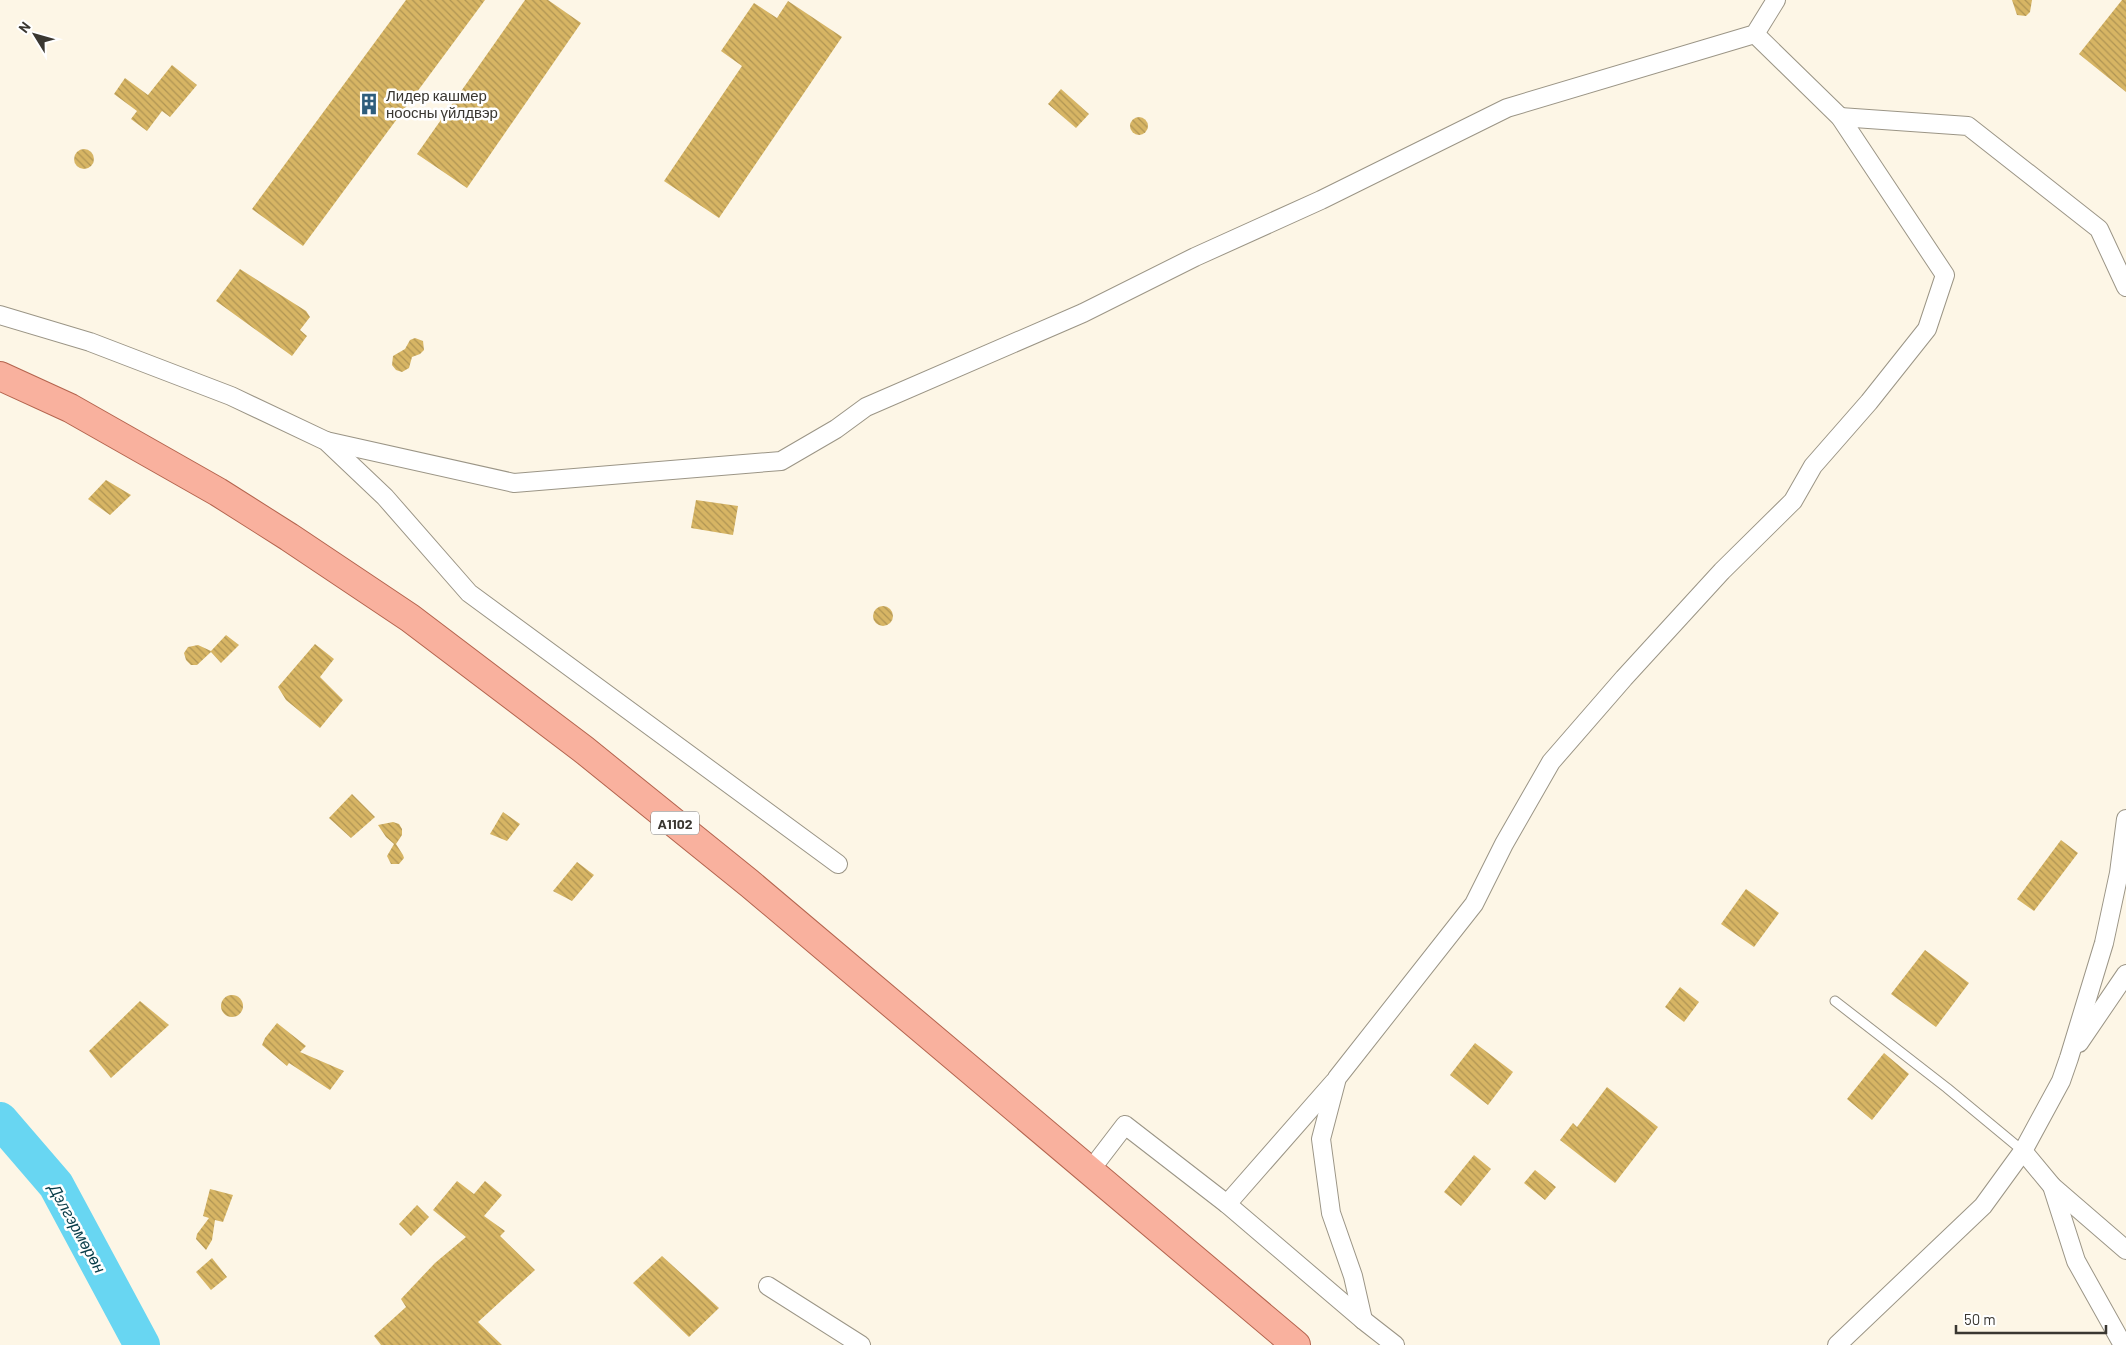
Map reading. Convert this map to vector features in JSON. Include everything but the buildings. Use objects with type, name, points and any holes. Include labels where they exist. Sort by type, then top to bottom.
[{"type":"main road","name":"A1102","points":[[0,376],[70,408],[218,492],[410,618],[583,749],[749,883],[1296,1345]]},
{"type":"street","points":[[0,315],[90,342],[231,396],[326,441],[514,483],[781,460],[836,430],[866,407],[1083,313],[1195,257],[1321,200],[1507,108],[1756,34],[1776,0]]},
{"type":"street","points":[[1227,1204],[1337,1078],[1474,904],[1504,844],[1552,762],[1624,678],[1722,571],[1793,502],[1813,466],[1869,402],[1927,329],[1945,275],[1840,117],[1756,34]]},
{"type":"street","points":[[1840,117],[1968,126],[2099,229],[2126,255]]},
{"type":"street","points":[[2099,229],[2126,287]]},
{"type":"street","points":[[326,441],[385,497],[469,593],[838,864]]},
{"type":"street","points":[[1837,1345],[1983,1206],[2023,1151],[2061,1081],[2069,1058],[2104,943],[2119,873],[2126,819]]},
{"type":"street","points":[[2069,1058],[2126,974]]},
{"type":"street","points":[[1337,1078],[1321,1139],[1331,1213],[1353,1276],[1363,1320]]},
{"type":"street","points":[[1089,1172],[1125,1125],[1227,1204],[1395,1345]]},
{"type":"street","points":[[2023,1151],[2052,1186],[2126,1250]]},
{"type":"street","points":[[2052,1186],[2076,1261],[2123,1345]]},
{"type":"street","points":[[768,1286],[861,1345]]},
{"type":"lane","points":[[1835,1001],[1947,1088],[2023,1151]]},
{"type":"waterway","name":"Дэлгэрмөрөн","points":[[0,1120],[56,1185],[142,1345]]},
{"type":"place","name":"Лидер кашмер ноосны үйлдвэр","points":[[369,104]]}]
